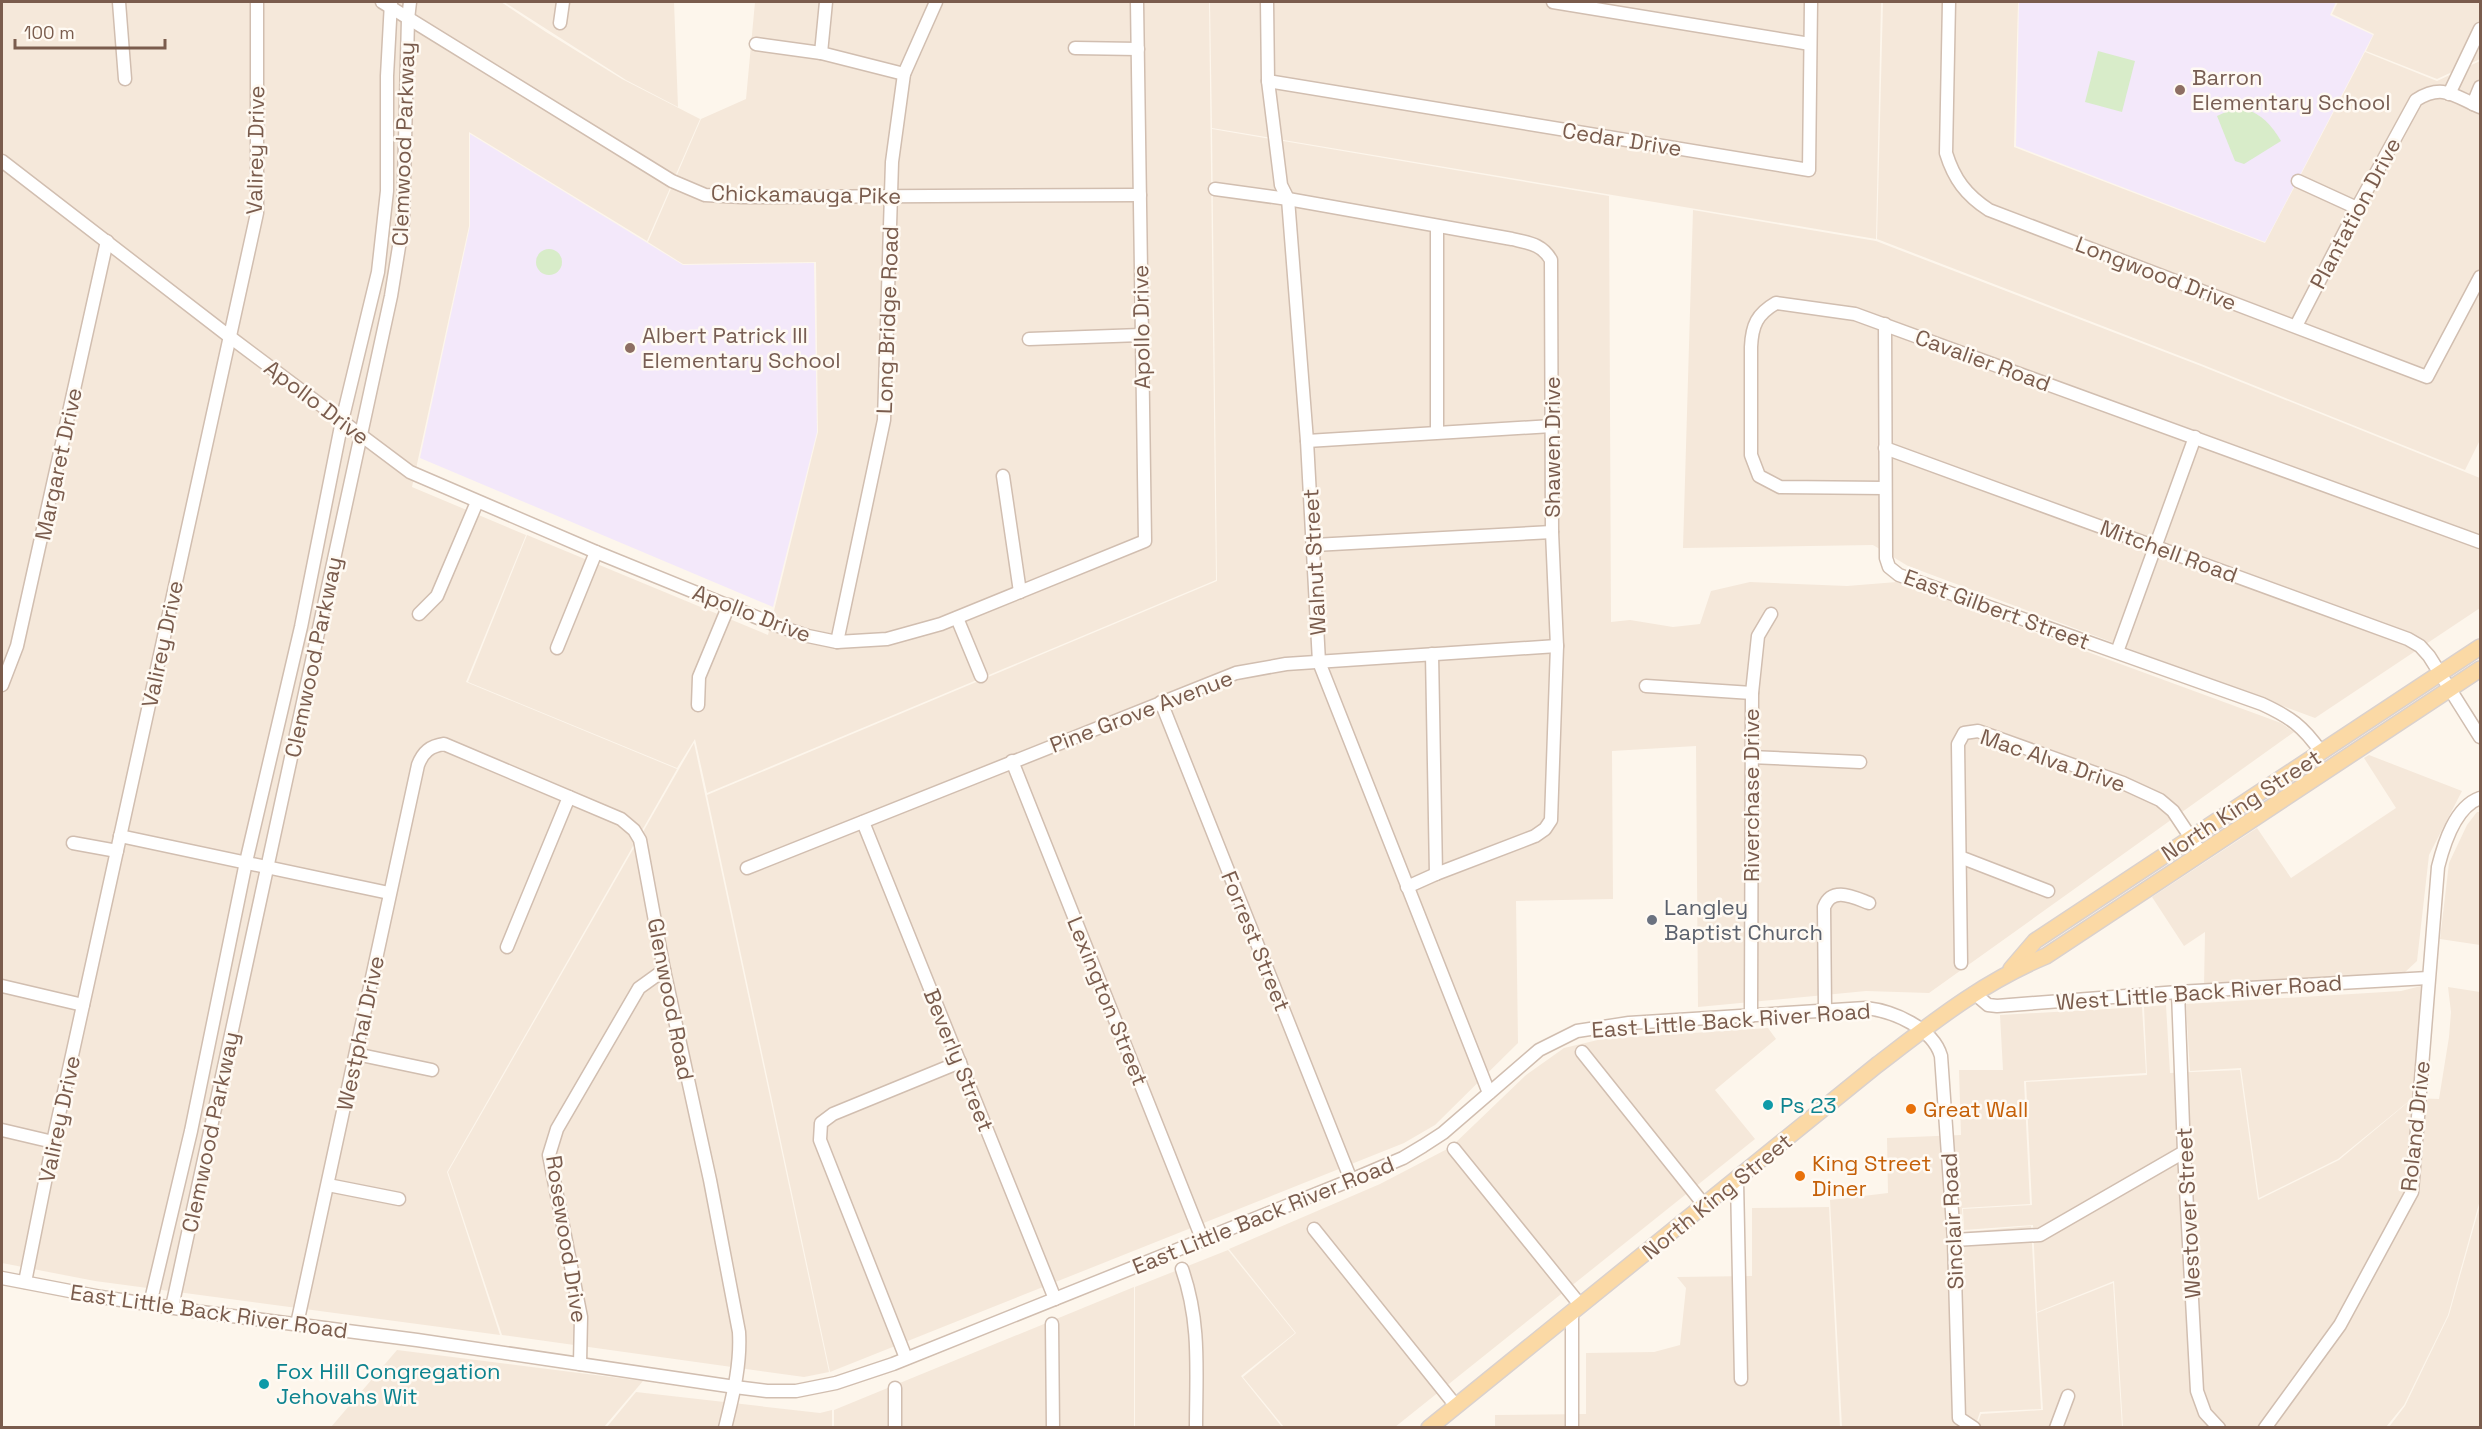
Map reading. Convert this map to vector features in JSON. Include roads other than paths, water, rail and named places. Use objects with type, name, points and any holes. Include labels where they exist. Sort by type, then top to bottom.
[{"type":"main road","name":"North King Street","points":[[2009,971],[2035,941],[2481,647]]},
{"type":"main road","name":"North King Street","points":[[1429,1428],[1922,1031],[1974,993],[2009,971],[2046,956],[2481,669]]},
{"type":"street","points":[[118,2],[125,80]]},
{"type":"street","name":"Valirey Drive","points":[[25,1282],[53,1142],[257,213],[257,2]]},
{"type":"street","name":"Clemwood Parkway","points":[[172,1307],[391,296],[403,222],[410,2]]},
{"type":"street","points":[[560,23],[563,2]]},
{"type":"street","points":[[822,53],[826,2]]},
{"type":"street","name":"Long Bridge Road","points":[[837,642],[884,420],[892,162],[904,74],[936,2]]},
{"type":"street","name":"Apollo Drive","points":[[2,160],[230,337],[410,472],[596,552],[778,626],[837,642],[887,639],[957,618],[1145,541],[1137,2]]},
{"type":"street","name":"Walnut Street","points":[[1267,2],[1268,81],[1281,185],[1288,199],[1307,441],[1318,662],[1489,1093]]},
{"type":"street","points":[[1553,2],[1810,44]]},
{"type":"street","name":"Cedar Drive","points":[[1268,81],[1809,170],[1812,2]]},
{"type":"street","name":"Longwood Drive","points":[[1949,2],[1946,153],[1951,170],[1961,187],[1989,210],[2427,377],[2481,277]]},
{"type":"street","name":"Clemwood Parkway","points":[[150,1304],[191,1131],[246,862],[301,627],[342,421],[378,272],[387,191],[388,3]]},
{"type":"street","name":"Chickamauga Pike","points":[[388,3],[408,19],[672,181],[705,195],[742,198],[892,195],[1140,195]]},
{"type":"street","points":[[2448,94],[2481,29]]},
{"type":"street","points":[[756,44],[822,53],[904,74]]},
{"type":"street","points":[[1075,48],[1138,49]]},
{"type":"street","name":"Plantation Drive","points":[[2296,326],[2356,208],[2416,100],[2431,91],[2448,94],[2476,106],[2481,87]]},
{"type":"street","points":[[2298,181],[2356,208]]},
{"type":"street","name":"Shawen Drive","points":[[1215,189],[1288,199],[1512,239],[1539,246],[1551,260],[1552,532],[1557,646],[1551,820],[1545,829],[1535,836],[1407,887]]},
{"type":"street","points":[[1437,226],[1437,432]]},
{"type":"street","name":"Margaret Drive","points":[[2,685],[5,672],[17,646],[107,241]]},
{"type":"street","name":"Cavalier Road","points":[[1885,488],[1780,487],[1759,476],[1751,455],[1752,330],[1757,317],[1776,303],[1855,314],[1885,324],[2481,542]]},
{"type":"street","name":"East Gilbert Street","points":[[1885,324],[1886,558],[1889,567],[1899,575],[2262,704],[2304,728],[2321,752]]},
{"type":"street","points":[[1029,339],[1141,335]]},
{"type":"street","points":[[1307,441],[1552,426]]},
{"type":"street","points":[[2117,652],[2195,437]]},
{"type":"street","name":"Mitchell Road","points":[[1886,448],[2408,639],[2423,649],[2481,737]]},
{"type":"street","points":[[1003,476],[1020,592]]},
{"type":"street","points":[[419,614],[436,596],[477,502]]},
{"type":"street","points":[[1314,546],[1552,532]]},
{"type":"street","points":[[557,648],[596,552]]},
{"type":"street","points":[[698,705],[699,677],[729,605]]},
{"type":"street","name":"Riverchase Drive","points":[[1751,1016],[1750,757],[1752,693],[1758,636],[1771,614]]},
{"type":"street","points":[[957,618],[981,676]]},
{"type":"street","name":"Pine Grove Avenue","points":[[747,868],[1012,761],[1244,671],[1286,663],[1557,646]]},
{"type":"street","points":[[1432,654],[1436,874]]},
{"type":"street","points":[[1646,686],[1752,693]]},
{"type":"street","name":"Forrest Street","points":[[1161,702],[1351,1180]]},
{"type":"street","name":"Mac Alva Drive","points":[[1961,963],[1958,744],[1964,733],[1978,731],[2160,800],[2173,812],[2202,853]]},
{"type":"street","name":"Glenwood Road","points":[[430,747],[444,744],[453,747],[621,819],[634,830],[640,840],[664,970],[710,1180],[739,1332],[740,1353],[725,1428]]},
{"type":"street","name":"Westphal Drive","points":[[297,1324],[418,765],[422,755],[430,747]]},
{"type":"street","points":[[1750,757],[1860,762]]},
{"type":"street","name":"Lexington Street","points":[[1012,761],[1203,1241]]},
{"type":"street","points":[[507,947],[569,797]]},
{"type":"street","name":"Roland Drive","points":[[2265,1428],[2340,1325],[2412,1192],[2435,886],[2441,854],[2460,813],[2469,804],[2481,798]]},
{"type":"street","name":"Beverly Street","points":[[863,822],[1054,1299]]},
{"type":"street","points":[[120,836],[389,893]]},
{"type":"street","points":[[72,843],[117,851]]},
{"type":"street","points":[[1960,857],[2048,891]]},
{"type":"street","points":[[1825,1010],[1824,907],[1826,902],[1831,897],[1845,894],[1869,903]]},
{"type":"street","name":"Rosewood Drive","points":[[579,1364],[581,1317],[549,1155],[557,1129],[639,988],[664,970]]},
{"type":"street","name":"West Little Back River Road","points":[[1974,993],[1983,1002],[1997,1006],[2178,992],[2428,978]]},
{"type":"street","points":[[2,986],[83,1005]]},
{"type":"street","name":"Westover Street","points":[[2178,992],[2197,1391],[2205,1413],[2219,1428]]},
{"type":"street","name":"East Little Back River Road","points":[[2,1278],[150,1304],[417,1340],[735,1387],[767,1391],[819,1388],[906,1358],[1203,1241],[1403,1158],[1443,1133],[1539,1050],[1577,1031],[1629,1023],[1825,1010],[1876,1009],[1899,1016],[1922,1031]]},
{"type":"street","name":"Sinclair Road","points":[[1922,1031],[1936,1043],[1941,1056],[1954,1240],[1959,1418],[1974,1428]]},
{"type":"street","points":[[1582,1052],[1705,1206]]},
{"type":"street","points":[[356,1054],[432,1070]]},
{"type":"street","points":[[906,1358],[820,1140],[821,1123],[833,1114],[960,1062]]},
{"type":"street","points":[[2,1130],[53,1142]]},
{"type":"street","points":[[1454,1149],[1576,1309],[1572,1428]]},
{"type":"street","points":[[1954,1240],[2040,1235],[2184,1152]]},
{"type":"street","points":[[1737,1180],[1741,1378]]},
{"type":"street","points":[[328,1185],[399,1199]]},
{"type":"street","points":[[1314,1229],[1456,1406]]},
{"type":"street","points":[[1182,1269],[1195,1315],[1196,1428]]},
{"type":"street","points":[[1052,1324],[1053,1428]]},
{"type":"street","points":[[895,1388],[895,1428]]},
{"type":"street","points":[[2056,1428],[2068,1396]]},
{"type":"place","name":"Barron Elementary School","points":[[2180,90]]},
{"type":"place","name":"Albert Patrick III Elementary School","points":[[630,348]]},
{"type":"place","name":"Langley Baptist Church","points":[[1652,920]]},
{"type":"place","name":"Ps 23","points":[[1768,1105]]},
{"type":"place","name":"Great Wall","points":[[1911,1109]]},
{"type":"place","name":"King Street Diner","points":[[1800,1176]]},
{"type":"place","name":"Fox Hill Congregation Jehovahs Wit","points":[[264,1384]]}]
